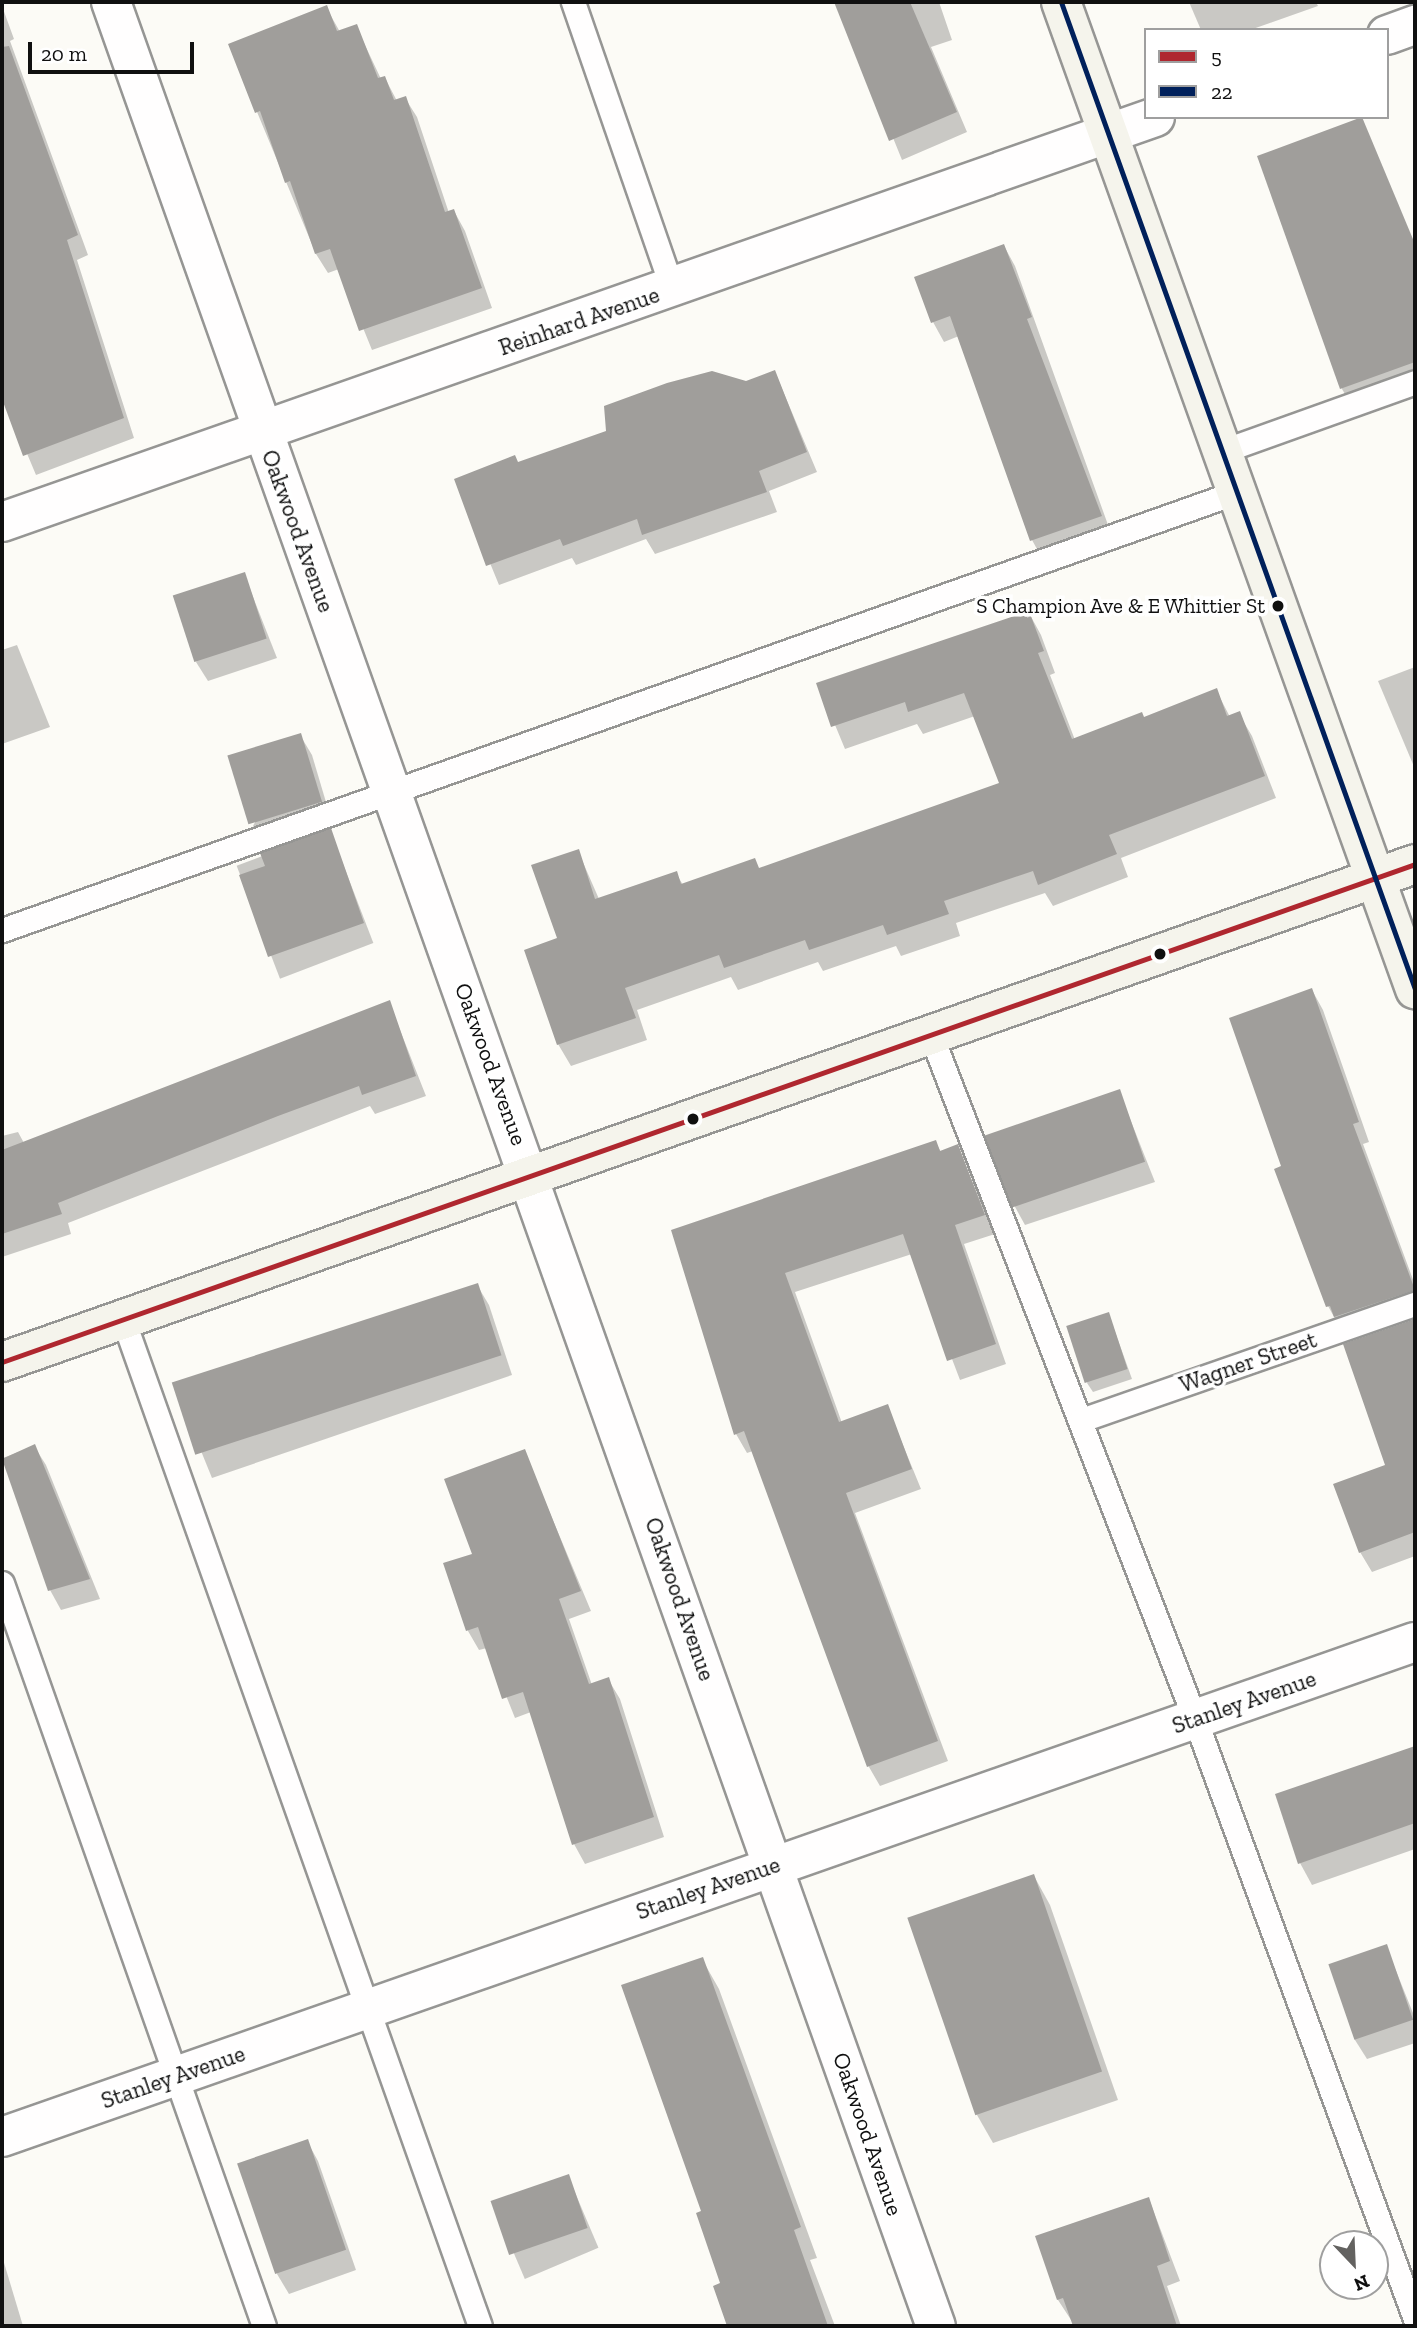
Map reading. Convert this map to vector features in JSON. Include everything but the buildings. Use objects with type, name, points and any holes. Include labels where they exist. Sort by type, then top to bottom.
[{"type":"street","name":"Oakwood Avenue","points":[[111,2],[262,431],[531,1176],[936,2326]]},
{"type":"street","points":[[1060,2],[1234,494],[1415,989]]},
{"type":"street","points":[[1389,34],[1415,25]]},
{"type":"street","name":"Reinhard Avenue","points":[[2,522],[1149,119]]},
{"type":"street","points":[[2,1362],[1415,864]]},
{"type":"street","name":"Stanley Avenue","points":[[2,2137],[1415,1642]]},
{"type":"lane","points":[[573,2],[672,288]]},
{"type":"lane","points":[[1220,452],[1415,382]]},
{"type":"lane","points":[[2,930],[392,789],[1234,494]]},
{"type":"lane","points":[[931,1035],[1195,1719],[1415,2319]]},
{"type":"lane","name":"Wagner Street","points":[[1081,1420],[1415,1304]]},
{"type":"lane","points":[[123,1319],[480,2326]]},
{"type":"lane","points":[[2,1583],[264,2326]]},
{"type":"transit line","name":"22","points":[[1061,2],[1415,989]]},
{"type":"transit line","name":"5","points":[[2,1362],[1415,864]]},
{"type":"place","name":"S Champion Ave & E Whittier St","points":[[1278,606]]}]
